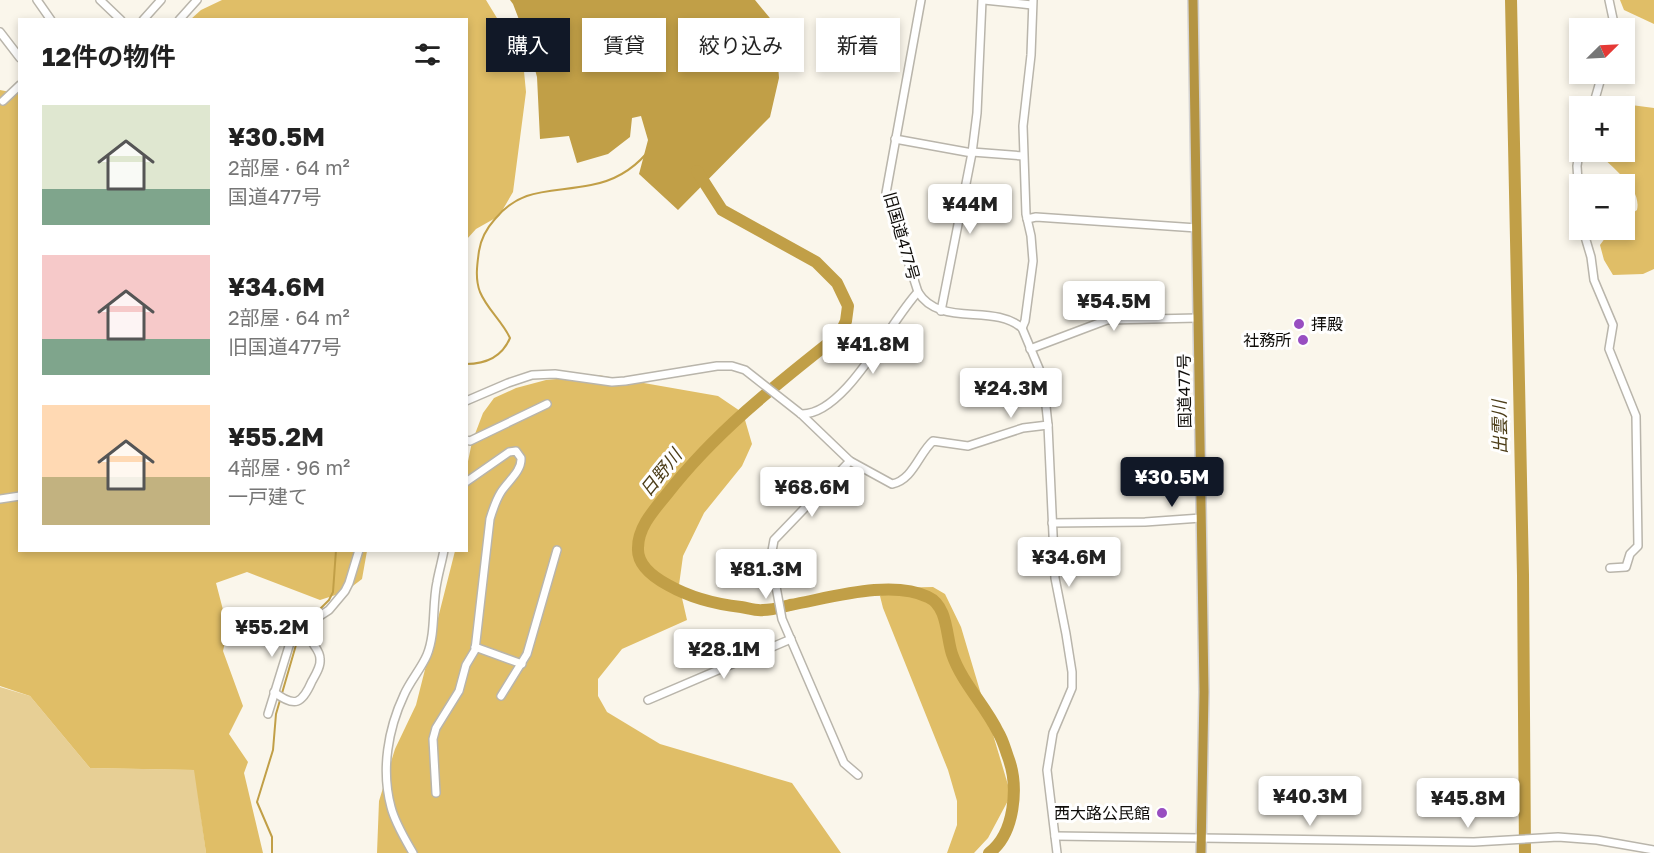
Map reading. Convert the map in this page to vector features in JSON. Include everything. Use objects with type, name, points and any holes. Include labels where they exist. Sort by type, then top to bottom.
[{"type":"highway","name":"国道477号","points":[[1193,0],[1204,692],[1201,853]]},
{"type":"street","points":[[37,0],[50,18]]},
{"type":"street","points":[[145,18],[161,0]]},
{"type":"street","points":[[181,18],[197,0]]},
{"type":"street","name":"旧国道477号","points":[[921,0],[886,193],[918,292],[929,304],[941,310]]},
{"type":"street","points":[[1022,327],[1025,321],[1033,261],[1027,219],[1023,156],[1023,126],[1031,55],[1032,2],[983,0],[977,112],[972,153],[941,310],[996,317],[1016,323],[1022,327],[1043,378],[1048,425],[1055,578],[1070,654],[1072,688],[1057,719],[1049,753],[1048,782],[1058,853]]},
{"type":"street","points":[[1609,0],[1613,18]]},
{"type":"street","points":[[105,2],[118,18]]},
{"type":"street","points":[[0,32],[18,55]]},
{"type":"street","points":[[3,100],[18,87]]},
{"type":"street","points":[[895,139],[972,153],[1023,156]]},
{"type":"street","points":[[1027,219],[1036,217],[1197,228]]},
{"type":"street","points":[[1586,240],[1594,280],[1613,325],[1609,349],[1636,416],[1638,546],[1630,554],[1626,567],[1610,568]]},
{"type":"street","points":[[801,414],[821,408],[839,396],[857,377],[882,338],[918,292]]},
{"type":"street","points":[[1030,349],[1107,320],[1198,318]]},
{"type":"street","points":[[468,400],[526,376],[540,374],[563,374],[612,382],[717,366],[732,366],[745,370],[801,414],[850,461],[896,484],[915,466],[933,441],[968,446],[1023,428],[1048,425]]},
{"type":"street","points":[[468,440],[547,404]]},
{"type":"street","points":[[436,793],[433,739],[436,728],[459,691],[466,665],[475,647],[493,506],[502,490],[520,468],[521,458],[516,451],[509,452],[468,481]]},
{"type":"street","points":[[850,461],[774,540],[772,565],[782,619],[844,763],[858,776]]},
{"type":"street","points":[[0,499],[18,496]]},
{"type":"street","points":[[1052,523],[1145,522],[1201,518]]},
{"type":"street","points":[[501,696],[527,654],[557,550]]},
{"type":"street","points":[[268,714],[293,633],[310,620],[329,610],[345,591],[358,552]]},
{"type":"street","points":[[413,853],[391,809],[388,795],[388,750],[390,731],[405,691],[414,679],[428,651],[437,582],[444,552]]},
{"type":"street","points":[[276,693],[284,700],[296,701],[305,697],[319,667],[320,656],[310,638],[310,620]]},
{"type":"street","points":[[648,700],[791,639]]},
{"type":"street","points":[[475,647],[522,664]]},
{"type":"street","points":[[1056,836],[1474,842],[1575,838],[1654,850]]},
{"type":"shaded area","points":[[222,0],[486,0],[497,18],[486,18],[486,72],[524,72],[526,92],[513,192],[499,216],[476,229],[468,238],[468,18],[192,18],[201,10]]},
{"type":"shaded area","points":[[510,0],[755,0],[770,18],[678,18],[678,72],[779,72],[770,117],[678,210],[639,174],[648,140],[641,116],[632,118],[630,137],[608,154],[577,163],[569,136],[540,139],[536,72],[570,72],[570,18],[518,18]]},
{"type":"shaded area","points":[[1620,0],[1654,0],[1654,24],[1624,10]]},
{"type":"shaded area","points":[[0,90],[18,94],[18,552],[367,552],[362,579],[345,592],[320,600],[247,572],[216,583],[228,629],[223,651],[243,706],[229,734],[248,762],[244,773],[263,853],[206,853],[194,770],[90,768],[30,696],[0,686]]},
{"type":"shaded area","points":[[1635,106],[1654,108],[1654,269],[1643,274],[1613,275],[1604,260],[1600,245],[1604,240],[1635,240],[1637,202],[1635,174],[1620,174],[1608,162],[1635,162]]},
{"type":"shaded area","points":[[598,375],[718,396],[743,413],[752,444],[742,466],[704,513],[683,556],[679,585],[687,620],[622,649],[598,679],[598,696],[607,712],[660,744],[792,783],[841,853],[377,853],[379,801],[395,749],[416,705],[455,552],[468,552],[468,461],[472,442],[483,413],[494,398],[516,388],[546,380]]},
{"type":"shaded area","points":[[933,587],[945,594],[961,627],[1011,795],[988,838],[974,853],[947,853],[957,825],[957,801],[948,770],[880,596],[890,588]]},
{"type":"shaded area","points":[[0,687],[30,696],[90,768],[195,770],[206,853],[0,853]]},
{"type":"waterway","name":"出雲川","points":[[1511,0],[1523,575],[1525,853]]},
{"type":"waterway","points":[[468,364],[481,363],[498,355],[510,338],[490,310],[477,282],[480,246],[484,234],[492,223],[505,208],[527,196],[607,181],[628,170],[646,154]]},
{"type":"waterway","name":"日野川","points":[[697,171],[722,210],[816,262],[837,283],[848,306],[846,321],[840,334],[749,409],[686,471],[657,506],[644,526],[638,548],[640,560],[658,579],[685,594],[755,610],[773,609],[879,590],[913,592],[935,601],[943,614],[956,665],[1000,735],[1011,769],[1014,795],[1009,822],[998,845],[989,853]]},
{"type":"waterway","points":[[311,618],[329,600],[333,592],[336,552]]},
{"type":"waterway","points":[[272,853],[272,837],[257,802],[273,750],[276,714],[298,638],[308,623]]},
{"type":"place","name":"拝殿","points":[[1299,324]]},
{"type":"place","name":"社務所","points":[[1303,340]]},
{"type":"place","name":"西大路公民館","points":[[1162,813]]}]
